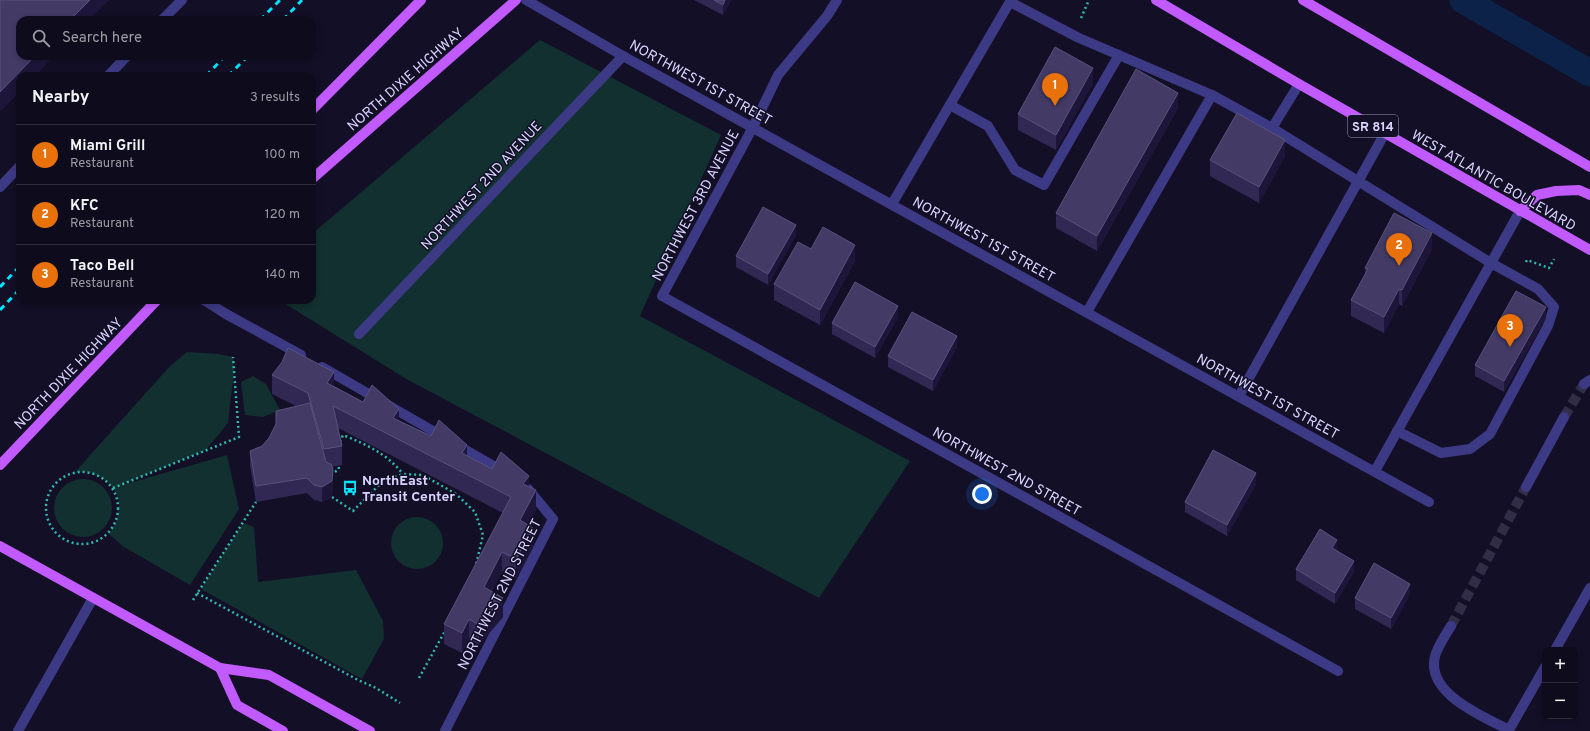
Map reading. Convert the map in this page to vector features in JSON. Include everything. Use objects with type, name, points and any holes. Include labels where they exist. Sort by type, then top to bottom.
[{"type":"main road","points":[[316,106],[422,0]]},
{"type":"main road","name":"NORTH DIXIE HIGHWAY","points":[[316,175],[516,0]]},
{"type":"main road","name":"WEST ATLANTIC BOULEVARD","points":[[1156,0],[1299,84],[1590,250]]},
{"type":"main road","points":[[1303,0],[1590,166]]},
{"type":"main road","points":[[1520,211],[1537,195],[1556,191],[1579,190],[1590,195]]},
{"type":"main road","name":"NORTH DIXIE HIGHWAY","points":[[0,466],[153,304]]},
{"type":"main road","points":[[0,546],[220,668],[269,675],[370,731]]},
{"type":"main road","points":[[220,668],[237,706],[283,731]]},
{"type":"street","points":[[166,16],[182,0]]},
{"type":"street","name":"NORTHWEST 1ST STREET","points":[[526,0],[623,56],[1429,502]]},
{"type":"street","name":"NORTHWEST 3RD AVENUE","points":[[662,296],[778,75],[827,16],[837,0]]},
{"type":"street","points":[[892,204],[1010,1],[1079,38],[1212,95],[1272,128],[1359,180],[1491,263],[1538,290],[1554,307],[1548,326],[1490,434],[1470,450],[1441,453],[1397,431]]},
{"type":"street","points":[[950,104],[988,126],[1015,170],[1044,185],[1119,55]]},
{"type":"street","name":"NORTHWEST 2ND AVENUE","points":[[359,334],[623,56]]},
{"type":"street","points":[[112,72],[123,60]]},
{"type":"street","points":[[1272,128],[1299,84]]},
{"type":"street","points":[[1088,312],[1212,95]]},
{"type":"street","points":[[1239,396],[1385,133]]},
{"type":"street","points":[[2,181],[16,169]]},
{"type":"street","points":[[1375,471],[1520,211]]},
{"type":"street","name":"NORTHWEST 2ND STREET","points":[[662,296],[1338,671]]},
{"type":"street","name":"NORTHWEST 2ND STREET","points":[[210,304],[400,411],[525,485],[553,519],[445,731]]},
{"type":"street","points":[[1526,487],[1564,417]]},
{"type":"street","points":[[1557,647],[1590,588]]},
{"type":"street","points":[[18,731],[93,598]]},
{"type":"street","points":[[1451,626],[1436,653],[1434,666],[1436,679],[1444,690],[1458,702],[1510,730],[1542,672]]},
{"type":"path","points":[[1080,20],[1089,0]]},
{"type":"path","points":[[1525,265],[1527,260],[1549,268],[1554,259]]},
{"type":"path","points":[[113,488],[238,437],[232,357]]},
{"type":"path","points":[[336,448],[343,435],[371,447],[393,462],[403,474]]},
{"type":"path","points":[[326,478],[339,469],[338,462]]},
{"type":"path","points":[[75,472],[92,472],[100,476],[113,488],[118,502],[119,513],[109,534],[88,544],[77,544],[66,541],[50,526],[46,515],[46,504],[49,493],[55,483],[64,476],[75,472]]},
{"type":"path","points":[[332,497],[353,511],[383,481],[403,474],[423,475],[456,494],[475,512],[483,535],[474,572]]},
{"type":"path","points":[[193,600],[256,502]]},
{"type":"path","points":[[198,593],[377,689],[400,703]]},
{"type":"path","points":[[419,678],[446,631]]},
{"type":"green space","points":[[540,40],[721,135],[640,316],[910,461],[819,598],[408,380],[285,304],[316,304],[316,231]]},
{"type":"green space","points":[[187,352],[219,354],[233,357],[234,372],[228,423],[206,450],[119,486],[227,455],[239,509],[190,585],[124,547],[109,534],[116,522],[119,504],[113,488],[101,477],[84,472],[75,472],[170,366]]},
{"type":"green space","points":[[253,376],[266,384],[280,410],[263,417],[245,415],[241,382]]},
{"type":"green space","points":[[77,479],[89,479],[104,487],[112,502],[112,514],[104,529],[89,537],[77,537],[62,529],[54,514],[54,502],[62,487]]},
{"type":"green space","points":[[412,517],[422,517],[436,524],[443,538],[443,548],[436,562],[422,569],[412,569],[402,565],[395,558],[391,548],[391,538],[395,528],[402,521]]},
{"type":"green space","points":[[243,523],[254,527],[258,582],[356,570],[383,621],[384,639],[362,679],[201,589]]},
{"type":"building","points":[[0,0],[90,0],[74,16],[16,16],[16,60],[31,60],[19,72],[16,72],[16,76],[0,92]]},
{"type":"building","points":[[714,0],[725,0],[723,5]]},
{"type":"building","points":[[1055,47],[1093,68],[1056,135],[1018,114]]},
{"type":"building","points":[[1136,69],[1178,93],[1097,236],[1056,213]]},
{"type":"building","points":[[1237,113],[1285,140],[1259,187],[1210,160]]},
{"type":"building","points":[[763,207],[796,225],[768,274],[736,256]]},
{"type":"building","points":[[1394,213],[1432,233],[1402,290],[1399,289],[1384,317],[1351,300],[1368,269],[1365,268]]},
{"type":"building","points":[[823,227],[855,245],[820,310],[774,284],[798,242],[811,249]]},
{"type":"building","points":[[855,282],[898,306],[875,347],[832,323]]},
{"type":"building","points":[[1516,291],[1546,307],[1504,381],[1475,365]]},
{"type":"building","points":[[912,312],[957,336],[933,380],[888,356]]},
{"type":"building","points":[[288,348],[334,372],[327,383],[363,402],[372,385],[399,409],[393,418],[431,436],[439,420],[467,445],[462,453],[492,469],[501,452],[529,476],[523,484],[536,490],[520,520],[533,528],[516,559],[502,552],[484,587],[503,598],[479,625],[469,619],[462,633],[444,624],[511,497],[333,406],[342,446],[324,449],[308,393],[272,375],[282,362]]},
{"type":"building","points":[[310,403],[326,462],[331,464],[333,469],[332,481],[322,487],[314,485],[307,478],[256,486],[250,451],[262,446],[269,438],[276,424],[276,411]]},
{"type":"building","points":[[1213,450],[1256,473],[1227,525],[1185,502]]},
{"type":"building","points":[[1320,529],[1337,540],[1332,548],[1354,561],[1335,593],[1296,569]]},
{"type":"building","points":[[1374,563],[1410,584],[1391,618],[1355,598]]},
{"type":"waterway","points":[[1463,0],[1590,73]]},
{"type":"tunnel","points":[[1564,417],[1584,384]]},
{"type":"tunnel","points":[[1451,626],[1526,487]]},
{"type":"railway","points":[[264,16],[280,0]]},
{"type":"railway","points":[[287,16],[302,0]]},
{"type":"railway","points":[[210,72],[221,60]]},
{"type":"railway","points":[[232,72],[244,60]]},
{"type":"railway","points":[[0,287],[16,270]]},
{"type":"railway","points":[[0,310],[16,293]]},
{"type":"place","name":"Miami Grill","points":[[1055,106]]},
{"type":"place","name":"KFC","points":[[1399,266]]},
{"type":"place","name":"Taco Bell","points":[[1510,347]]},
{"type":"place","name":"NorthEast Transit Center","points":[[350,488]]}]
